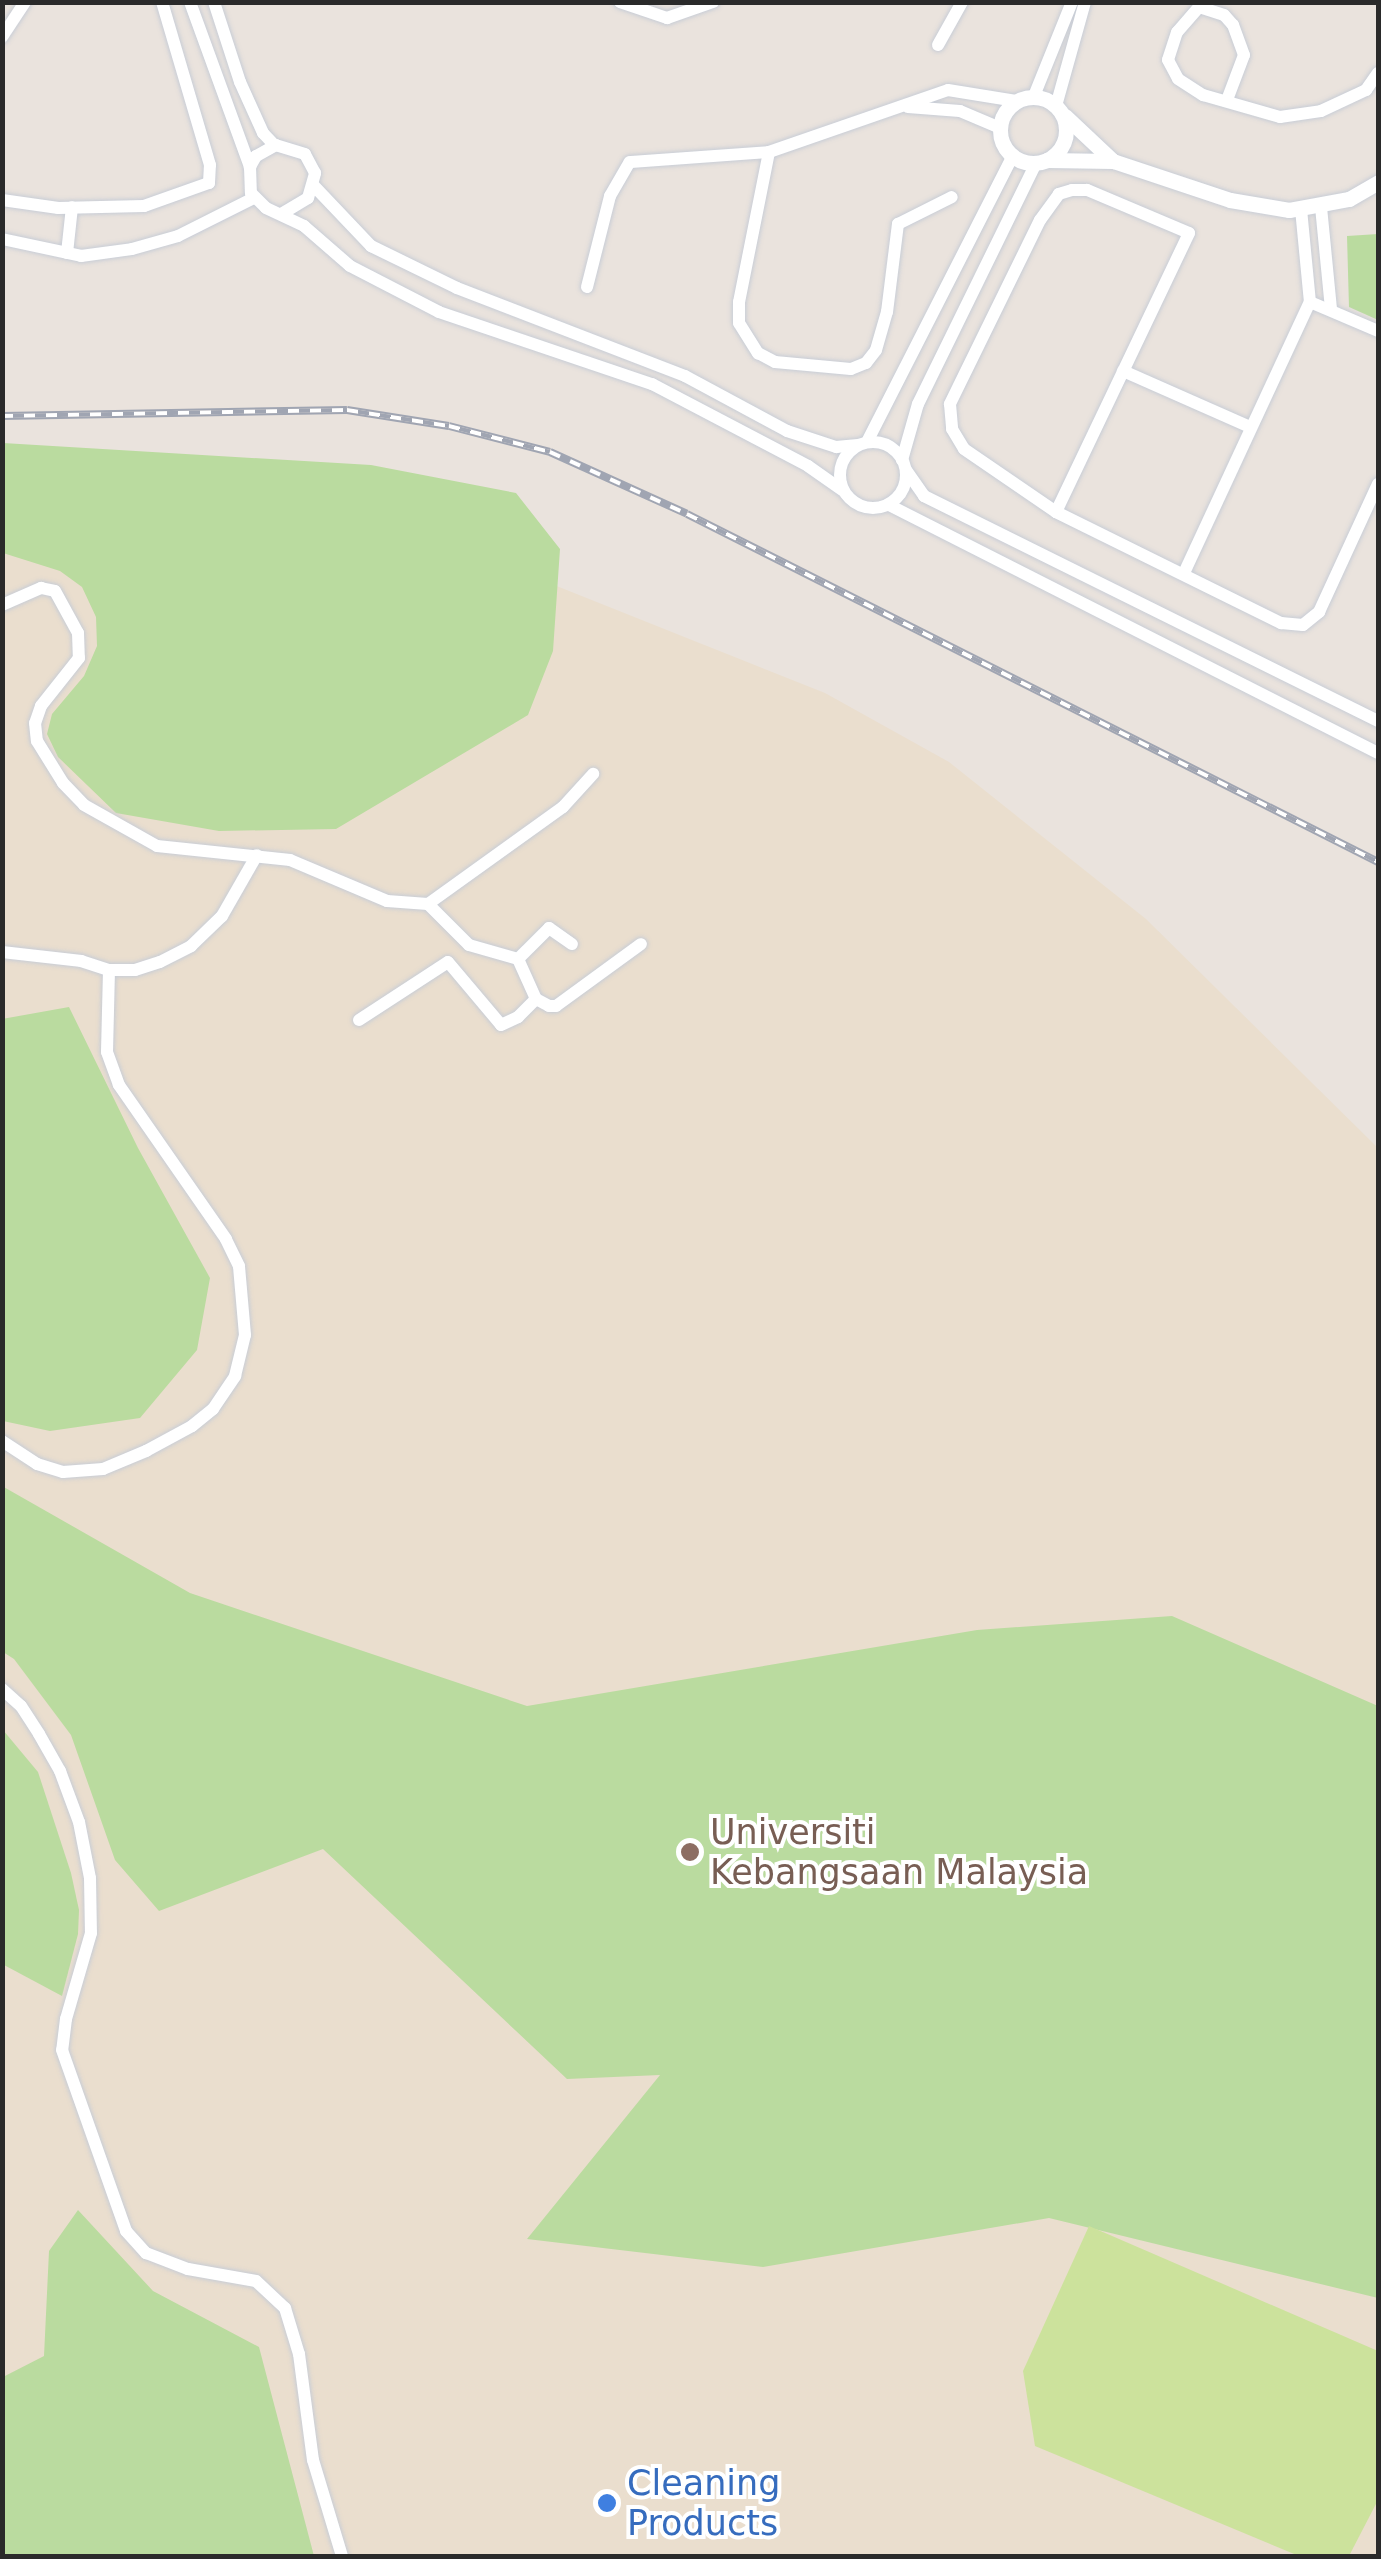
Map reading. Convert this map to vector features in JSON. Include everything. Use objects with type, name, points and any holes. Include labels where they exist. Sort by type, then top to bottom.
[{"type":"street","points":[[2,37],[25,2]]},
{"type":"street","points":[[190,2],[250,167]]},
{"type":"street","points":[[214,2],[240,82],[263,133],[274,145]]},
{"type":"street","points":[[620,2],[667,18],[712,2]]},
{"type":"street","points":[[938,45],[962,2]]},
{"type":"street","points":[[1034,96],[1072,2]]},
{"type":"street","points":[[283,213],[297,207],[314,186],[314,173],[305,154],[286,145],[274,145],[256,156],[250,167],[248,180],[254,198],[266,208],[283,213],[350,266],[439,312],[652,384],[791,456],[868,509],[888,504],[905,484],[904,465],[918,404],[1041,161],[1064,141],[1060,110],[1085,2]]},
{"type":"street","points":[[2,200],[72,208],[144,206],[210,183],[210,165],[167,4]]},
{"type":"street","points":[[1227,100],[1244,55],[1234,25],[1224,15],[1199,8],[1177,32],[1168,60],[1178,79],[1203,95],[1280,117],[1321,111],[1366,90],[1378,72]]},
{"type":"street","points":[[588,288],[610,196],[630,162],[769,152],[948,90],[1016,101],[1034,96],[1060,110],[1114,161]]},
{"type":"street","points":[[1016,101],[1004,112],[1000,128],[1003,144],[1013,156],[1041,161],[1114,161],[1230,200],[1301,209],[1350,200],[1378,182]]},
{"type":"street","points":[[900,106],[960,111],[1000,128]]},
{"type":"street","points":[[769,152],[738,302],[743,336],[775,362],[851,369],[866,363],[876,350],[887,312],[898,224],[952,197]]},
{"type":"street","points":[[842,490],[841,464],[863,443],[1013,156]]},
{"type":"street","points":[[314,186],[371,246],[457,288],[686,376],[787,431],[836,447],[888,445],[924,496],[1378,720]]},
{"type":"street","points":[[1056,512],[1189,233],[1087,190],[1059,194],[1040,220],[950,404],[952,429],[964,449],[1056,512],[1281,623],[1303,625],[1319,612],[1378,484]]},
{"type":"street","points":[[2,238],[81,256],[163,241],[254,198]]},
{"type":"street","points":[[1321,207],[1331,309]]},
{"type":"street","points":[[67,253],[72,208]]},
{"type":"street","points":[[1184,573],[1310,302],[1301,209]]},
{"type":"street","points":[[1310,302],[1378,331]]},
{"type":"street","points":[[1123,372],[1250,427]]},
{"type":"street","points":[[888,504],[1378,753]]},
{"type":"street","points":[[2,605],[41,588],[55,591],[78,633],[79,658],[42,706],[35,723],[45,756],[84,806],[157,846],[290,860],[387,901],[428,904],[563,807],[593,774]]},
{"type":"street","points":[[2,952],[81,962],[110,970],[135,970],[191,946],[222,916],[257,855]]},
{"type":"street","points":[[428,904],[469,945],[518,959],[536,998],[556,1006],[641,944]]},
{"type":"street","points":[[518,959],[549,928],[572,944]]},
{"type":"street","points":[[360,1020],[448,962],[501,1025],[518,1017],[536,998]]},
{"type":"street","points":[[2,1441],[38,1464],[63,1472],[103,1469],[192,1426],[213,1409],[235,1376],[245,1335],[239,1266],[207,1206],[119,1085],[108,1052],[110,970]]},
{"type":"street","points":[[2,1689],[21,1706],[46,1746],[79,1822],[90,1878],[90,1933],[66,2018],[62,2050],[126,2231],[146,2253],[188,2269],[256,2280],[285,2308],[299,2354],[314,2460],[342,2556]]},
{"type":"shaded area","name":"Universiti Kebangsaan Malaysia","points":[[2,518],[519,571],[825,693],[949,762],[1146,919],[1378,1148],[1378,2556],[3,2556]]},
{"type":"green space","points":[[1378,234],[1378,320],[1349,307],[1347,236]]},
{"type":"green space","points":[[3,443],[371,465],[516,493],[560,549],[553,651],[528,715],[336,829],[219,831],[116,813],[58,757],[47,734],[52,714],[84,676],[97,646],[96,617],[82,587],[60,571],[3,553]]},
{"type":"green space","points":[[69,1007],[138,1148],[210,1278],[197,1350],[140,1418],[50,1431],[3,1421],[2,1019]]},
{"type":"green space","points":[[2,1486],[190,1593],[527,1706],[977,1630],[1172,1616],[1378,1706],[1378,2298],[1049,2218],[763,2267],[527,2239],[660,2075],[567,2079],[323,1849],[159,1911],[115,1860],[71,1735],[14,1659],[3,1652]]},
{"type":"green space","points":[[3,1730],[38,1772],[71,1873],[79,1910],[78,1934],[62,1996],[4,1965]]},
{"type":"green space","points":[[78,2210],[153,2291],[259,2347],[314,2556],[3,2556],[3,2377],[44,2356],[49,2251]]},
{"type":"green space","points":[[1089,2226],[1378,2351],[1378,2500],[1349,2556],[1299,2556],[1035,2446],[1023,2371]]},
{"type":"railway","points":[[2,416],[347,410],[449,426],[550,452],[687,514],[1378,862]]},
{"type":"place","name":"Universiti Kebangsaan Malaysia","points":[[690,1852]]},
{"type":"place","name":"Cleaning Products","points":[[607,2503]]}]
